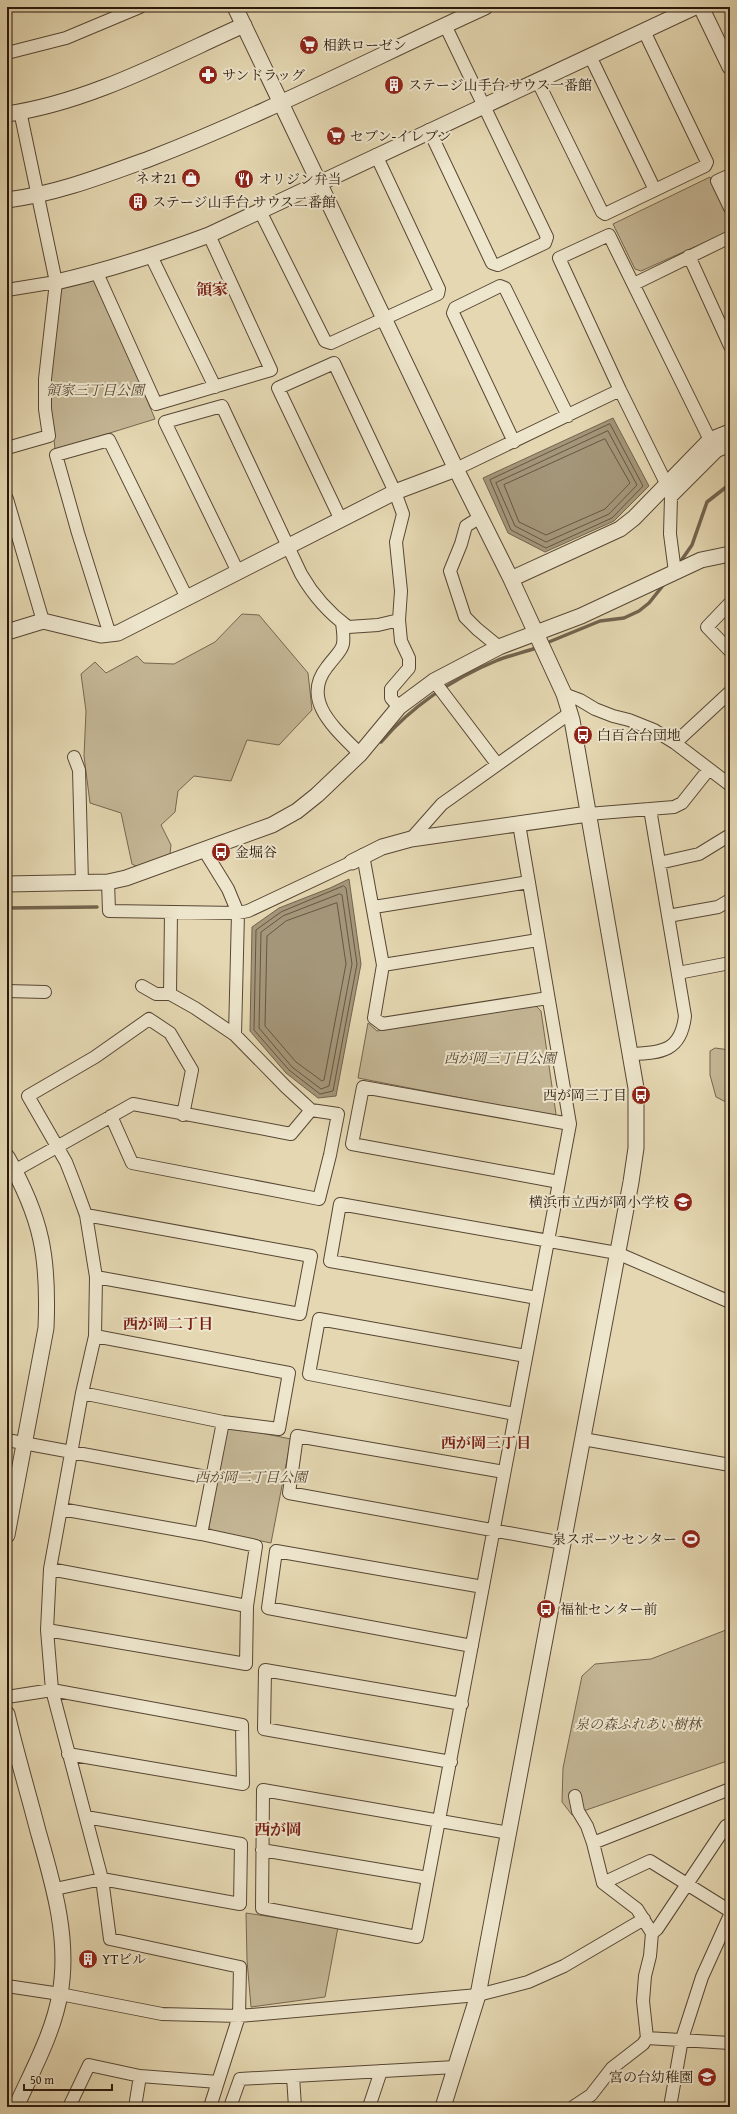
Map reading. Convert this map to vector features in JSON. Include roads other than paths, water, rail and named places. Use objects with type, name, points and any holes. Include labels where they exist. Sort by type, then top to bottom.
[{"type":"street","points":[[7,52],[66,38],[140,7]]},
{"type":"street","points":[[235,7],[317,182],[479,518],[511,579],[535,634],[564,694],[570,713],[636,1088],[636,1148],[509,1833],[478,1995],[442,2107]]},
{"type":"street","points":[[7,200],[38,196],[88,180],[199,139],[485,7]]},
{"type":"street","points":[[7,290],[56,282],[97,273],[151,256],[208,235],[317,182],[695,7]]},
{"type":"street","points":[[701,7],[730,67]]},
{"type":"street","points":[[7,448],[48,436],[45,409],[45,379],[56,282],[38,196],[14,112],[70,99],[126,78],[244,25]]},
{"type":"street","points":[[429,130],[492,263],[498,265],[545,243],[547,237],[445,25]]},
{"type":"street","points":[[537,80],[602,212],[605,214],[705,166],[706,162],[644,31]]},
{"type":"street","points":[[590,56],[655,190]]},
{"type":"street","points":[[260,211],[325,341],[331,344],[438,294],[440,289],[376,155]]},
{"type":"street","points":[[730,175],[717,181],[730,208]]},
{"type":"street","points":[[97,273],[156,404],[271,370],[208,235]]},
{"type":"street","points":[[666,483],[620,390],[559,258],[609,235],[710,440]]},
{"type":"street","points":[[634,284],[730,237]]},
{"type":"street","points":[[151,256],[215,387]]},
{"type":"street","points":[[689,256],[730,346]]},
{"type":"street","points":[[514,442],[453,313],[455,308],[500,286],[505,288],[568,416]]},
{"type":"street","points":[[341,520],[278,388],[334,363],[395,492],[403,514],[396,542],[401,591],[399,620],[401,641],[409,658],[409,668],[391,689],[391,698],[399,707]]},
{"type":"street","points":[[7,632],[43,621],[101,635],[110,635],[128,629],[395,492],[456,469],[620,390]]},
{"type":"street","points":[[238,572],[165,422],[222,406],[306,583],[318,599],[348,628],[358,628],[399,620]]},
{"type":"street","points":[[511,579],[620,529],[634,518],[666,483],[710,440],[730,432]]},
{"type":"street","points":[[110,635],[78,533],[56,455],[109,440],[187,598]]},
{"type":"street","points":[[675,572],[670,534],[671,497],[717,451],[730,446]]},
{"type":"street","points":[[7,499],[43,621]]},
{"type":"street","points":[[479,518],[466,526],[461,544],[450,571],[465,617],[499,647]]},
{"type":"street","points":[[7,884],[108,882],[126,878],[272,825],[297,811],[317,795],[360,754],[399,707],[434,681],[499,647],[588,613],[701,560],[730,554]]},
{"type":"street","points":[[730,603],[707,627],[730,651]]},
{"type":"street","points":[[342,623],[345,640],[343,648],[320,676],[316,690],[321,707],[330,723],[360,754]]},
{"type":"street","points":[[434,681],[497,764]]},
{"type":"street","points":[[675,743],[730,692]]},
{"type":"street","points":[[564,694],[607,714],[629,720],[654,730],[675,743],[730,784]]},
{"type":"street","points":[[411,838],[442,804],[570,713]]},
{"type":"street","points":[[74,757],[79,770],[82,883]]},
{"type":"street","points":[[108,882],[109,911],[238,913],[248,911],[382,847],[411,838],[588,814],[674,807],[682,802],[709,769]]},
{"type":"street","points":[[631,1054],[668,1049],[675,1044],[684,1024],[685,1016],[650,809]]},
{"type":"street","points":[[509,1833],[440,1821],[263,1790],[262,1908],[417,1938],[428,1878],[440,1821],[462,1704],[482,1587],[570,1124],[519,824]]},
{"type":"street","points":[[658,863],[699,854],[730,835]]},
{"type":"street","points":[[204,850],[228,888],[238,913],[236,1035]]},
{"type":"street","points":[[357,858],[374,907],[383,965],[374,1018],[382,1024],[548,998]]},
{"type":"street","points":[[374,907],[529,882]]},
{"type":"street","points":[[668,916],[718,906],[730,900]]},
{"type":"street","points":[[170,994],[171,912]]},
{"type":"street","points":[[383,965],[538,940]]},
{"type":"street","points":[[678,973],[730,964]]},
{"type":"street","points":[[111,1116],[132,1163],[319,1199],[338,1114],[311,1110],[286,1087],[236,1035],[195,1008],[170,994],[156,994],[142,986]]},
{"type":"street","points":[[7,991],[45,992]]},
{"type":"street","points":[[183,1115],[192,1070],[170,1032],[149,1019],[95,1057],[28,1096],[66,1162],[86,1215],[96,1277],[95,1336],[82,1393],[50,1569],[47,1630],[52,1690],[102,1879],[110,1939],[240,1967],[239,2016],[210,2107]]},
{"type":"street","points":[[559,1182],[352,1144],[363,1087],[570,1124]]},
{"type":"street","points":[[11,1173],[133,1104],[183,1115],[291,1134],[311,1110]]},
{"type":"street","points":[[7,1157],[11,1173],[38,1222],[46,1261],[48,1298],[46,1328],[7,1535]]},
{"type":"street","points":[[537,1298],[330,1261],[340,1204],[616,1253],[730,1302]]},
{"type":"street","points":[[86,1215],[311,1256],[300,1314],[96,1277]]},
{"type":"street","points":[[515,1414],[309,1374],[316,1332],[319,1318],[526,1356]]},
{"type":"street","points":[[82,1393],[223,1422],[279,1429],[289,1373],[95,1336]]},
{"type":"street","points":[[201,1534],[223,1422]]},
{"type":"street","points":[[504,1472],[298,1436],[289,1493],[493,1529],[563,1543]]},
{"type":"street","points":[[583,1439],[730,1465]]},
{"type":"street","points":[[7,1440],[212,1478]]},
{"type":"street","points":[[47,1630],[246,1664],[247,1606],[256,1546],[201,1534],[61,1510]]},
{"type":"street","points":[[472,1646],[268,1608],[276,1551],[482,1587]]},
{"type":"street","points":[[50,1569],[247,1606]]},
{"type":"street","points":[[451,1762],[264,1729],[265,1670],[462,1704]]},
{"type":"street","points":[[7,1697],[52,1690],[242,1725],[243,1784],[68,1754]]},
{"type":"street","points":[[7,1714],[55,1889],[61,1945],[60,1994],[45,2042],[16,2107]]},
{"type":"street","points":[[593,1843],[730,1789]]},
{"type":"street","points":[[573,2107],[591,2095],[612,2068],[643,2044],[647,2038],[643,2001],[645,1976],[650,1956],[652,1933],[637,1909],[603,1883],[599,1874],[593,1843],[587,1826],[578,1811],[575,1796]]},
{"type":"street","points":[[55,1889],[102,1879],[240,1904],[241,1844],[86,1818]]},
{"type":"street","points":[[652,1933],[658,1928],[726,1826],[730,1824]]},
{"type":"street","points":[[262,1850],[428,1878]]},
{"type":"street","points":[[603,1883],[650,1860],[730,1911]]},
{"type":"street","points":[[670,2107],[682,2040],[702,1977],[730,1915]]},
{"type":"street","points":[[7,1986],[60,1994],[162,2014],[202,2017],[239,2016],[478,1995],[528,1982],[564,1966],[644,1919]]},
{"type":"street","points":[[647,2038],[730,2043]]},
{"type":"street","points":[[69,2107],[89,2065],[140,2076],[218,2082]]},
{"type":"street","points":[[230,2107],[240,2079],[455,2067]]},
{"type":"street","points":[[369,2107],[381,2071]]},
{"type":"street","points":[[135,2107],[140,2076]]},
{"type":"street","points":[[293,2076],[295,2107]]},
{"type":"water","points":[[613,418],[649,486],[614,521],[545,552],[508,533],[483,478]]},
{"type":"water","points":[[349,879],[361,964],[336,1096],[318,1098],[286,1073],[250,1031],[252,927],[279,908]]},
{"type":"waterway","points":[[678,565],[692,545],[707,502],[730,484]]},
{"type":"waterway","points":[[544,644],[600,621],[624,618],[639,611],[649,603],[665,583]]},
{"type":"waterway","points":[[381,742],[406,716],[434,694],[481,667],[539,647]]},
{"type":"waterway","points":[[7,908],[97,907]]},
{"type":"place","name":"相鉄ローゼン","points":[[309,45]]},
{"type":"place","name":"サンドラッグ","points":[[208,75]]},
{"type":"place","name":"ステージ山手台 サウス一番館","points":[[394,85]]},
{"type":"place","name":"セブン-イレブン","points":[[336,136]]},
{"type":"place","name":"ネオ21","points":[[191,178]]},
{"type":"place","name":"オリジン弁当","points":[[244,179]]},
{"type":"place","name":"ステージ山手台 サウス二番館","points":[[138,202]]},
{"type":"place","name":"白百合台団地","points":[[583,735]]},
{"type":"place","name":"金堀谷","points":[[221,852]]},
{"type":"place","name":"西が岡三丁目","points":[[641,1095]]},
{"type":"place","name":"横浜市立西が岡小学校","points":[[683,1202]]},
{"type":"place","name":"泉スポーツセンター","points":[[691,1539]]},
{"type":"place","name":"福祉センター前","points":[[546,1609]]},
{"type":"place","name":"YTビル","points":[[88,1959]]},
{"type":"place","name":"宮の台幼稚園","points":[[707,2077]]},
{"type":"district","name":"領家","points":[[212,289]]},
{"type":"district","name":"西が岡二丁目","points":[[168,1324]]},
{"type":"district","name":"西が岡三丁目","points":[[486,1443]]},
{"type":"district","name":"西が岡","points":[[278,1829]]},
{"type":"park label","name":"領家三丁目公園","points":[[95,390]]},
{"type":"park label","name":"西が岡三丁目公園","points":[[500,1058]]},
{"type":"park label","name":"西が岡二丁目公園","points":[[251,1477]]},
{"type":"park label","name":"泉の森ふれあい樹林","points":[[638,1724]]}]
